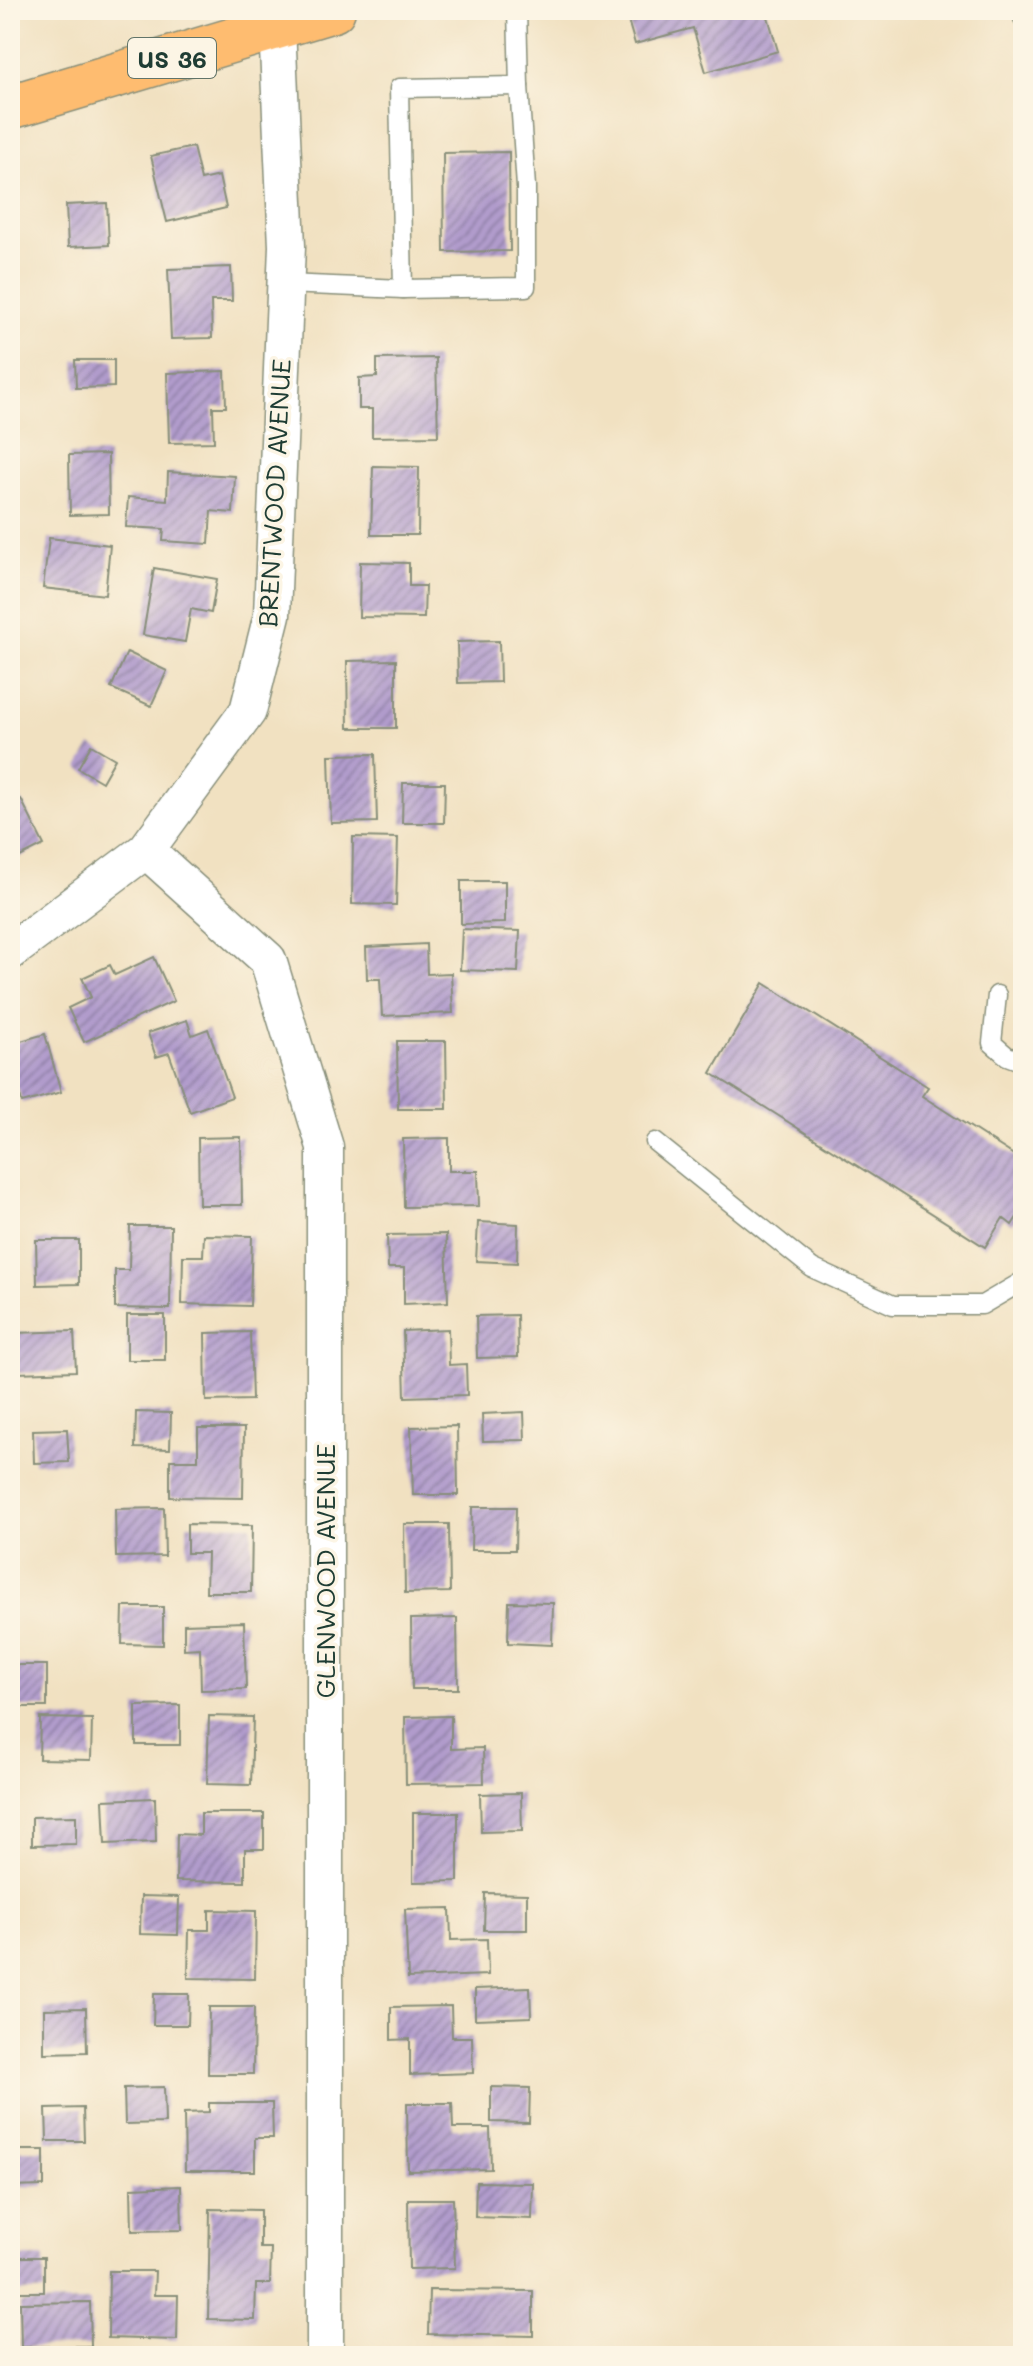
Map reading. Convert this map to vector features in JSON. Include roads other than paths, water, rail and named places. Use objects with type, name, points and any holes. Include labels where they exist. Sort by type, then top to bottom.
[{"type":"main road","name":"US 36","points":[[10,107],[333,10]]},
{"type":"street","name":"BRENTWOOD AVENUE","points":[[10,952],[146,850],[248,711],[272,615],[286,284],[277,27]]},
{"type":"street","name":"GLENWOOD AVENUE","points":[[146,850],[268,960],[325,1147],[325,2356]]},
{"type":"lane","points":[[286,284],[403,289],[526,287],[526,187],[517,10]]},
{"type":"lane","points":[[1023,10],[1023,18]]},
{"type":"lane","points":[[403,289],[399,88],[519,86]]},
{"type":"lane","points":[[997,995],[992,1043],[1007,1056],[1023,1062]]},
{"type":"lane","points":[[655,1142],[812,1268],[893,1305],[982,1305],[1023,1281]]}]
